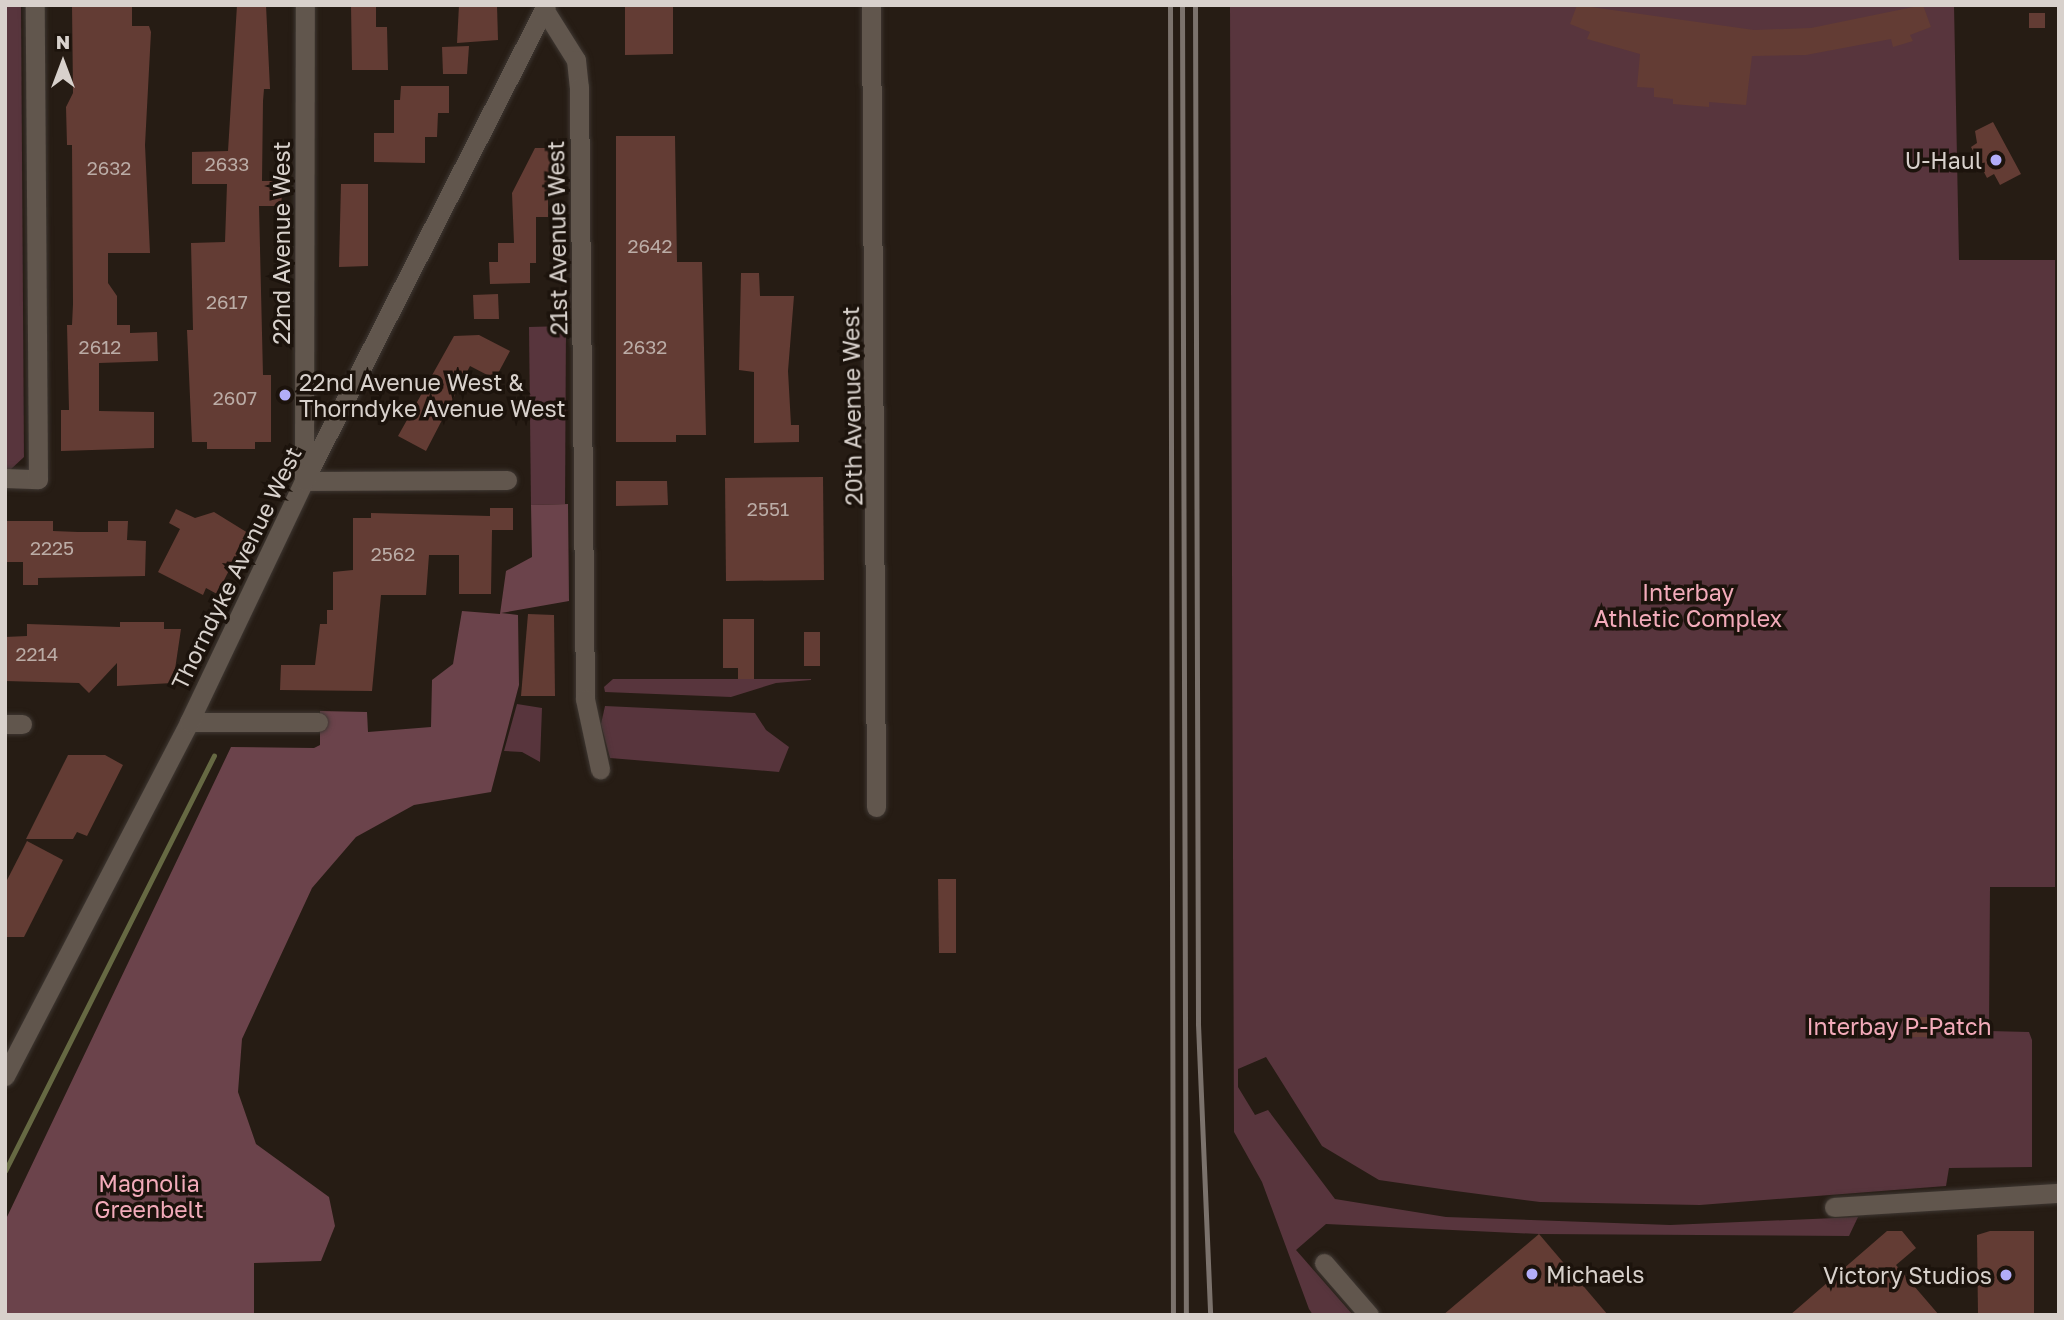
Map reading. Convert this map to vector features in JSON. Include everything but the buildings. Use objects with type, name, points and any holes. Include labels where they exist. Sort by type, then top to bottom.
[{"type":"street","points":[[5,478],[38,479],[35,5]]},
{"type":"street","name":"22nd Avenue West","points":[[304,481],[305,5]]},
{"type":"street","name":"20th Avenue West","points":[[871,5],[876,807]]},
{"type":"street","name":"Thorndyke Avenue West","points":[[5,1076],[189,722],[304,481],[545,7]]},
{"type":"street","name":"21st Avenue West","points":[[545,7],[576,60],[579,87],[585,699],[600,769]]},
{"type":"street","points":[[304,481],[507,480]]},
{"type":"street","points":[[189,722],[318,722]]},
{"type":"street","points":[[1834,1207],[2059,1193]]},
{"type":"street","points":[[1324,1263],[1369,1315]]},
{"type":"green space","points":[[5,5],[21,5],[24,457],[10,470],[5,470]]},
{"type":"green space","name":"Interbay Athletic Complex","points":[[1230,5],[1954,5],[1959,260],[2055,260],[2055,887],[1990,887],[1989,1031],[2029,1032],[2032,1040],[2032,1167],[1949,1168],[1946,1186],[1700,1205],[1540,1202],[1448,1190],[1379,1180],[1322,1146],[1266,1057],[1238,1069],[1238,1087],[1255,1115],[1268,1110],[1335,1199],[1446,1217],[1670,1225],[1858,1217],[1849,1236],[1539,1234],[1326,1224],[1296,1250],[1353,1315],[1313,1315],[1262,1182],[1234,1132]]},
{"type":"green space","points":[[566,326],[565,504],[531,505],[529,327]]},
{"type":"green space","name":"Magnolia Greenbelt","points":[[568,504],[569,601],[501,613],[518,615],[519,685],[491,792],[414,805],[356,837],[312,888],[242,1039],[238,1092],[256,1144],[329,1197],[335,1226],[321,1261],[254,1263],[254,1315],[6,1315],[6,1219],[231,747],[314,748],[320,745],[320,711],[367,712],[368,732],[431,727],[432,680],[453,664],[462,611],[500,614],[506,571],[532,557],[531,505]]},
{"type":"green space","points":[[613,679],[811,680],[776,683],[731,697],[605,692],[604,687]]},
{"type":"green space","points":[[517,704],[542,708],[540,762],[522,752],[504,751]]},
{"type":"green space","points":[[605,706],[755,713],[766,730],[789,747],[779,772],[610,758],[601,724]]},
{"type":"waterway","points":[[5,1171],[214,756]]},
{"type":"railway","points":[[1170,5],[1173,1315]]},
{"type":"railway","points":[[1182,5],[1186,1315]]},
{"type":"railway","points":[[1195,5],[1198,1024],[1210,1315]]},
{"type":"place","name":"U-Haul","points":[[1996,160]]},
{"type":"place","name":"22nd Avenue West & Thorndyke Avenue West","points":[[285,395]]},
{"type":"place","name":"Michaels","points":[[1532,1274]]},
{"type":"place","name":"Victory Studios","points":[[2006,1275]]},
{"type":"park label","name":"Interbay P-Patch","points":[[1899,1026]]}]
